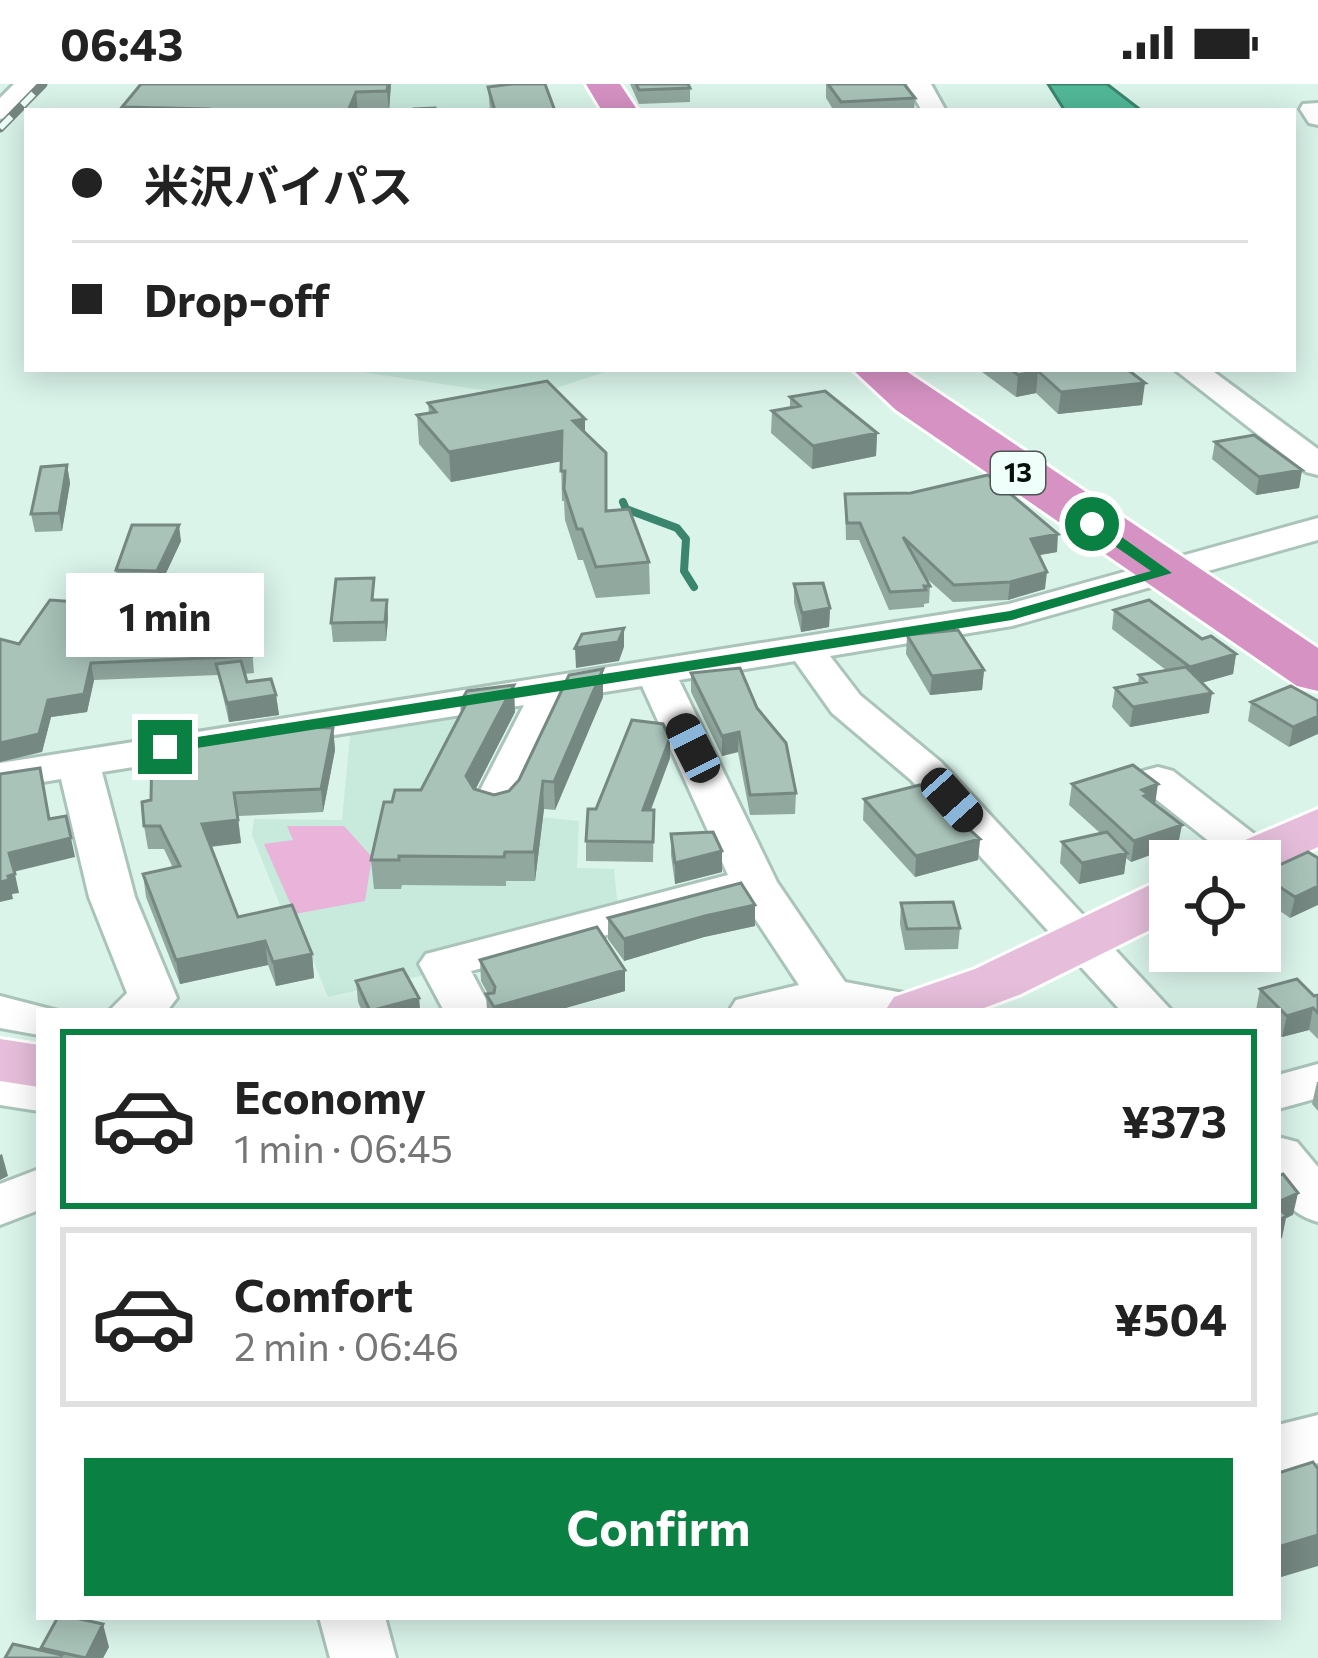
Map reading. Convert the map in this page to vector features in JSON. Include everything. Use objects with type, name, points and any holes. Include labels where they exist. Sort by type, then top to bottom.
[{"type":"highway","name":"13","points":[[879,372],[1164,573],[1318,674]]},
{"type":"main road","points":[[1281,843],[1318,826]]},
{"type":"main road","points":[[925,1008],[997,982],[1149,907]]},
{"type":"main road","points":[[0,1060],[36,1066]]},
{"type":"street","points":[[0,112],[27,84]]},
{"type":"street","points":[[1194,372],[1318,465]]},
{"type":"street","points":[[0,776],[1012,615],[1318,529]]},
{"type":"street","points":[[804,647],[846,704],[926,771],[1145,1008]]},
{"type":"street","points":[[655,671],[754,882],[829,994]]},
{"type":"street","points":[[494,806],[554,686]]},
{"type":"street","points":[[78,761],[112,897],[153,998],[138,1008]]},
{"type":"street","points":[[1158,780],[1229,840]]},
{"type":"street","points":[[467,1008],[443,964],[754,882]]},
{"type":"street","points":[[766,1008],[829,994],[901,1008]]},
{"type":"street","points":[[0,1012],[36,1018]]},
{"type":"street","points":[[1281,1090],[1318,1081]]},
{"type":"street","points":[[0,1088],[36,1094]]},
{"type":"street","points":[[1281,1159],[1318,1203]]},
{"type":"street","points":[[0,1206],[36,1189]]},
{"type":"street","points":[[1281,1448],[1318,1439]]},
{"type":"street","points":[[353,1620],[363,1658]]},
{"type":"shaded area","points":[[234,84],[515,86],[506,107],[501,108],[216,108]]},
{"type":"shaded area","points":[[1048,84],[1107,84],[1138,108],[1063,108]]},
{"type":"shaded area","points":[[362,372],[605,372],[529,397]]},
{"type":"shaded area","points":[[467,707],[415,805],[579,821],[577,868],[614,869],[618,910],[423,958],[429,974],[328,997],[296,919],[286,920],[252,835],[254,819],[342,820],[351,726]]},
{"type":"shaded area","points":[[287,826],[344,826],[372,857],[365,901],[295,914],[264,844],[293,840]]},
{"type":"building","points":[[141,84],[388,84],[387,91],[356,92],[349,108],[122,107]]},
{"type":"building","points":[[545,84],[554,108],[494,108],[488,87]]},
{"type":"building","points":[[636,84],[688,84],[690,88],[639,90]]},
{"type":"building","points":[[828,84],[904,84],[915,98],[841,102]]},
{"type":"building","points":[[1039,372],[1131,372],[1145,383],[1061,392]]},
{"type":"building","points":[[547,381],[585,419],[573,421],[606,453],[606,511],[629,509],[649,562],[596,567],[564,489],[562,431],[449,452],[417,415],[436,412],[428,403]]},
{"type":"building","points":[[825,391],[877,433],[813,446],[772,411],[800,406],[790,397]]},
{"type":"building","points":[[1254,435],[1302,470],[1259,477],[1215,442]]},
{"type":"building","points":[[67,465],[59,513],[31,514],[41,467]]},
{"type":"building","points":[[988,475],[1058,534],[1031,539],[1047,572],[1010,582],[954,585],[903,537],[930,586],[890,592],[860,523],[847,523],[845,494],[911,493]]},
{"type":"building","points":[[132,525],[179,525],[157,571],[116,570]]},
{"type":"building","points":[[374,578],[372,600],[387,600],[385,622],[331,623],[336,579]]},
{"type":"building","points":[[823,583],[830,608],[802,613],[794,584]]},
{"type":"building","points":[[84,590],[119,593],[104,616],[186,613],[178,636],[251,635],[252,656],[91,663],[84,694],[48,700],[39,734],[0,743],[0,639],[19,644],[50,600],[77,602]]},
{"type":"building","points":[[1149,600],[1202,639],[1211,636],[1236,654],[1190,667],[1114,610]]},
{"type":"building","points":[[624,628],[618,642],[575,648],[582,634]]},
{"type":"building","points":[[958,630],[984,670],[932,676],[907,635]]},
{"type":"building","points":[[241,661],[247,682],[271,679],[276,695],[227,703],[216,664]]},
{"type":"building","points":[[1186,667],[1212,693],[1133,707],[1115,688],[1146,682],[1139,675]]},
{"type":"building","points":[[740,668],[757,708],[786,743],[796,793],[750,795],[739,732],[722,736],[691,673]]},
{"type":"building","points":[[603,669],[554,782],[543,781],[534,852],[371,860],[384,802],[392,802],[395,790],[421,790],[466,704],[460,703],[467,691],[514,685],[466,776],[474,789],[494,795],[509,791],[519,780],[569,675]]},
{"type":"building","points":[[1291,686],[1318,701],[1318,716],[1293,727],[1251,702]]},
{"type":"building","points":[[632,720],[663,724],[670,738],[643,810],[654,810],[653,842],[586,841],[588,809],[596,809]]},
{"type":"building","points":[[280,726],[333,728],[321,789],[234,793],[238,820],[202,824],[238,917],[292,905],[312,954],[273,962],[265,941],[176,960],[143,874],[180,866],[160,826],[144,826],[142,802],[151,800],[152,746]]},
{"type":"building","points":[[1133,765],[1158,784],[1142,790],[1148,794],[1144,796],[1182,825],[1134,841],[1072,784]]},
{"type":"building","points":[[40,768],[49,819],[66,816],[71,838],[9,853],[15,874],[0,882],[0,774]]},
{"type":"building","points":[[920,785],[980,839],[916,856],[864,799]]},
{"type":"building","points":[[713,832],[722,851],[675,863],[671,834]]},
{"type":"building","points":[[1107,832],[1127,853],[1082,863],[1062,842]]},
{"type":"building","points":[[1308,852],[1318,858],[1318,886],[1295,897],[1281,888],[1281,864]]},
{"type":"building","points":[[741,883],[755,905],[624,939],[608,918]]},
{"type":"building","points":[[953,902],[960,928],[907,929],[901,903]]},
{"type":"building","points":[[597,927],[625,970],[494,1007],[486,994],[494,993],[495,987],[480,960]]},
{"type":"building","points":[[403,969],[419,998],[369,1008],[356,981]]},
{"type":"building","points":[[1297,979],[1318,995],[1318,1013],[1313,1008],[1287,1016],[1260,989]]},
{"type":"building","points":[[1281,1175],[1298,1193],[1281,1201]]},
{"type":"building","points":[[1313,1462],[1318,1469],[1318,1535],[1281,1546],[1281,1472]]},
{"type":"building","points":[[56,1620],[103,1624],[86,1658],[41,1648]]},
{"type":"building","points":[[13,1644],[62,1655],[5,1658]]},
{"type":"waterway","points":[[623,502],[626,509],[677,528],[686,539],[684,571],[694,587]]},
{"type":"railway","points":[[0,128],[43,84]]},
{"type":"route","points":[[165,747],[1012,615],[1164,573],[1092,524]]}]
